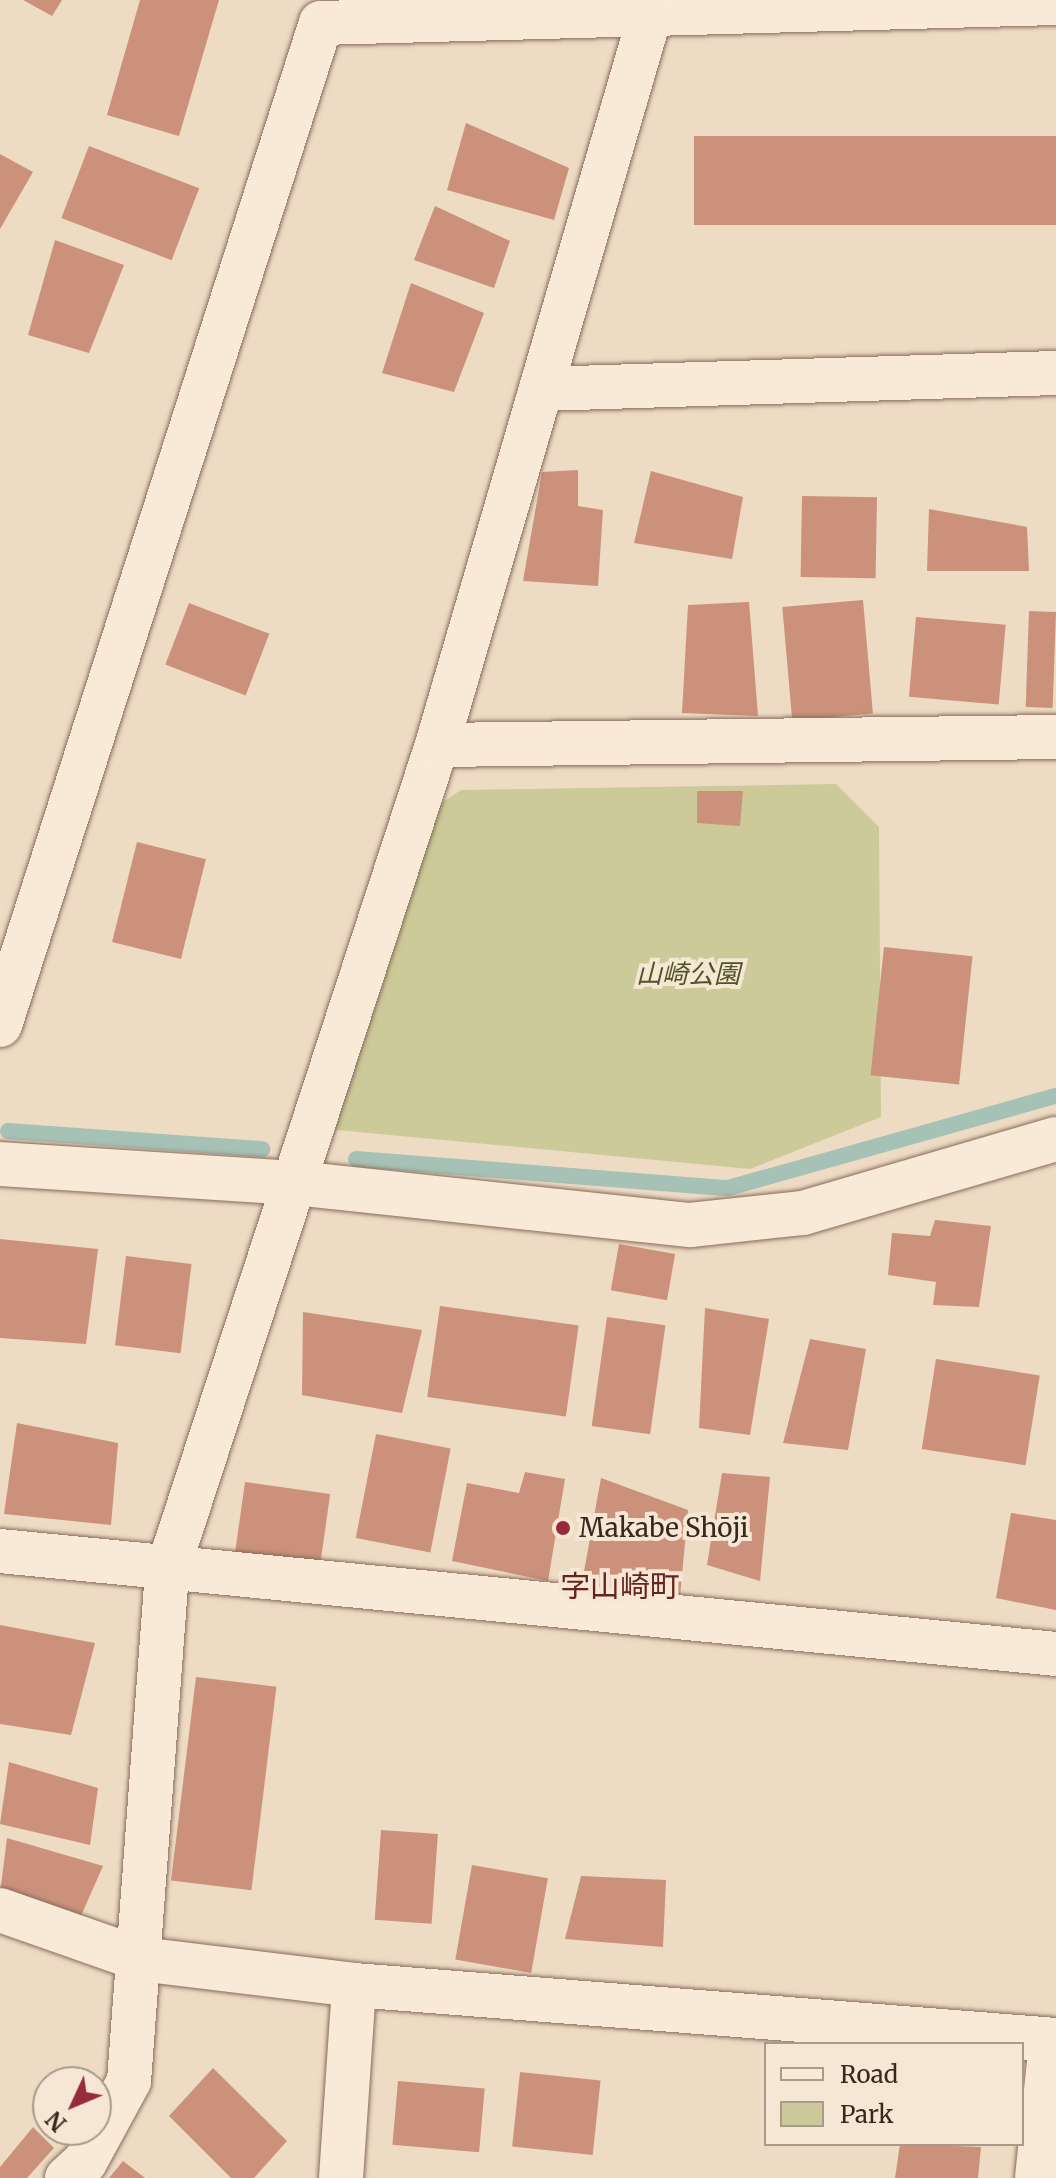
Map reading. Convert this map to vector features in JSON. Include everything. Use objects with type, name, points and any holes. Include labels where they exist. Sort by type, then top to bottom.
[{"type":"street","points":[[0,1025],[321,23],[650,15],[871,5],[1056,3]]},
{"type":"street","points":[[67,2178],[85,2162],[129,2081],[167,1572],[437,745],[650,15]]},
{"type":"street","points":[[541,389],[1056,373]]},
{"type":"street","points":[[437,745],[1056,737]]},
{"type":"street","points":[[0,1164],[295,1183],[690,1225],[743,1223],[1056,1139]]},
{"type":"street","points":[[0,1551],[167,1572],[1056,1654]]},
{"type":"street","points":[[0,1910],[140,1959],[354,1985],[1054,2041],[1037,2178]]},
{"type":"street","points":[[341,2178],[354,1985]]},
{"type":"green space","name":"山崎公園","points":[[836,784],[879,827],[881,1117],[750,1169],[327,1129],[354,1071],[435,807],[461,790]]},
{"type":"building","points":[[23,0],[62,0],[52,16]]},
{"type":"building","points":[[140,0],[219,0],[179,136],[107,115]]},
{"type":"building","points":[[466,123],[569,168],[554,220],[447,190]]},
{"type":"building","points":[[694,136],[1056,136],[1056,225],[694,225]]},
{"type":"building","points":[[89,146],[199,188],[172,260],[61,218]]},
{"type":"building","points":[[0,154],[33,172],[0,229]]},
{"type":"building","points":[[435,206],[510,241],[494,288],[414,260]]},
{"type":"building","points":[[55,240],[124,265],[89,353],[28,335]]},
{"type":"building","points":[[411,283],[484,313],[454,392],[382,373]]},
{"type":"building","points":[[578,470],[578,506],[603,510],[598,586],[523,581],[542,472]]},
{"type":"building","points":[[651,471],[743,497],[732,559],[634,543]]},
{"type":"building","points":[[802,496],[877,497],[876,578],[801,577]]},
{"type":"building","points":[[929,509],[1027,527],[1029,571],[927,571]]},
{"type":"building","points":[[863,600],[873,714],[792,721],[782,607]]},
{"type":"building","points":[[749,602],[758,716],[682,713],[688,605]]},
{"type":"building","points":[[189,603],[269,634],[246,695],[165,665]]},
{"type":"building","points":[[1029,611],[1056,612],[1053,708],[1026,707]]},
{"type":"building","points":[[916,617],[1006,625],[999,705],[909,697]]},
{"type":"building","points":[[697,791],[743,791],[740,826],[697,823]]},
{"type":"building","points":[[137,842],[206,859],[181,959],[112,942]]},
{"type":"building","points":[[884,947],[973,956],[959,1085],[871,1075]]},
{"type":"building","points":[[935,1220],[991,1226],[979,1307],[933,1305],[936,1282],[888,1275],[892,1233],[930,1236]]},
{"type":"building","points":[[0,1239],[98,1249],[86,1344],[0,1338]]},
{"type":"building","points":[[619,1244],[675,1254],[667,1300],[611,1290]]},
{"type":"building","points":[[126,1256],[192,1264],[181,1353],[115,1345]]},
{"type":"building","points":[[440,1306],[579,1325],[566,1417],[427,1397]]},
{"type":"building","points":[[705,1308],[769,1319],[750,1435],[699,1428]]},
{"type":"building","points":[[303,1312],[422,1330],[402,1413],[302,1395]]},
{"type":"building","points":[[607,1317],[665,1325],[650,1434],[592,1426]]},
{"type":"building","points":[[810,1339],[866,1349],[848,1450],[783,1443]]},
{"type":"building","points":[[936,1359],[1040,1375],[1025,1465],[922,1449]]},
{"type":"building","points":[[17,1423],[118,1443],[111,1525],[4,1514]]},
{"type":"building","points":[[376,1434],[451,1449],[430,1553],[356,1538]]},
{"type":"building","points":[[525,1472],[565,1479],[548,1581],[452,1561],[467,1483],[519,1493]]},
{"type":"building","points":[[722,1473],[770,1477],[760,1581],[707,1565]]},
{"type":"building","points":[[601,1478],[688,1510],[680,1597],[581,1588]]},
{"type":"building","points":[[245,1482],[330,1494],[320,1565],[235,1553]]},
{"type":"building","points":[[1011,1513],[1056,1520],[1056,1610],[996,1598]]},
{"type":"building","points":[[0,1625],[95,1643],[71,1735],[0,1724]]},
{"type":"building","points":[[196,1677],[276,1687],[251,1890],[171,1880]]},
{"type":"building","points":[[9,1762],[98,1788],[90,1845],[0,1824]]},
{"type":"building","points":[[381,1830],[438,1834],[432,1924],[375,1920]]},
{"type":"building","points":[[7,1838],[103,1866],[80,1918],[0,1894]]},
{"type":"building","points":[[472,1865],[548,1878],[531,1973],[455,1960]]},
{"type":"building","points":[[581,1876],[666,1880],[663,1947],[565,1939]]},
{"type":"building","points":[[213,2068],[287,2141],[254,2178],[231,2178],[169,2116]]},
{"type":"building","points":[[520,2072],[601,2080],[593,2155],[512,2147]]},
{"type":"building","points":[[398,2081],[485,2089],[479,2152],[392,2145]]},
{"type":"building","points":[[32,2128],[32,2146],[54,2148],[27,2178],[0,2178],[0,2167]]},
{"type":"building","points":[[900,2146],[981,2147],[978,2178],[895,2178]]},
{"type":"building","points":[[123,2161],[145,2178],[109,2178]]},
{"type":"waterway","points":[[356,1159],[728,1188],[1056,1096]]},
{"type":"waterway","points":[[8,1131],[262,1149]]},
{"type":"place","name":"Makabe Shōji","points":[[563,1528]]},
{"type":"district","name":"字山崎町","points":[[620,1586]]}]
